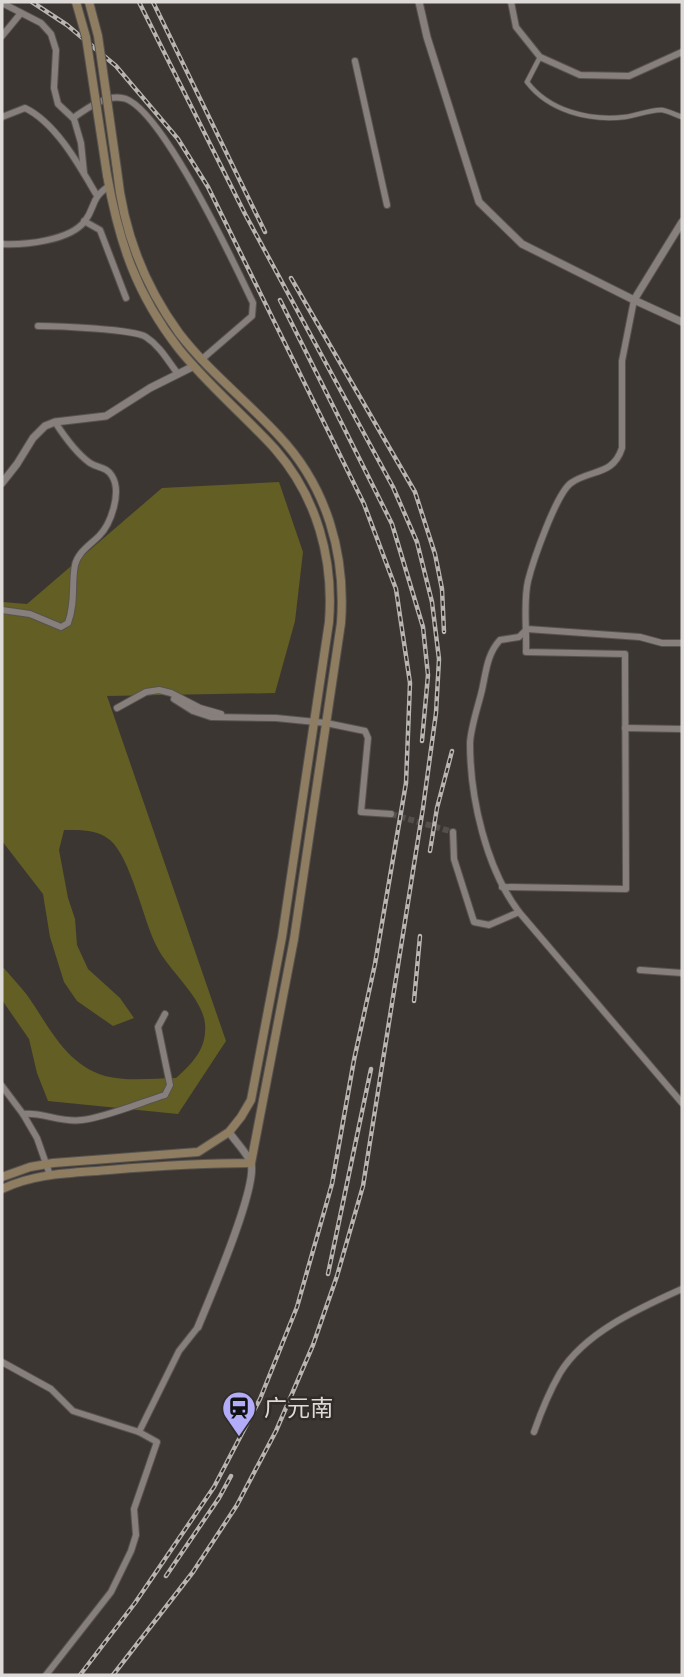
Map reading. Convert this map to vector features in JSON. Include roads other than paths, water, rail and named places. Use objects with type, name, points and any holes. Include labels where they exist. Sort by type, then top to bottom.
[{"type":"main road","points":[[2,1177],[46,1164],[198,1152],[229,1132],[251,1100],[282,937],[330,606],[327,558],[319,528],[300,484],[284,461],[178,348],[153,310],[133,272],[117,228],[108,186],[86,37],[76,2]]},
{"type":"main road","points":[[2,1189],[50,1175],[194,1163],[251,1163],[294,939],[342,606],[339,556],[331,524],[318,493],[278,434],[180,334],[161,306],[143,271],[126,224],[98,36],[89,2]]},
{"type":"street","points":[[419,2],[426,37],[479,202],[522,244],[682,322]]},
{"type":"street","points":[[512,2],[516,27],[540,57],[580,75],[629,76],[682,52]]},
{"type":"street","points":[[2,3],[41,23],[51,34],[55,44],[54,88],[58,104],[73,118],[81,143],[84,173]]},
{"type":"street","points":[[2,36],[21,13]]},
{"type":"street","points":[[540,57],[527,82],[538,96],[559,107],[604,118],[626,117],[659,110],[682,117]]},
{"type":"street","points":[[355,61],[387,205]]},
{"type":"street","points":[[2,483],[36,433],[55,422],[106,416],[150,388],[194,366],[252,316],[253,303],[214,221],[157,128],[133,102],[120,97],[95,104],[73,118]]},
{"type":"street","points":[[2,117],[25,108],[39,115],[67,147],[96,194]]},
{"type":"street","points":[[2,244],[46,240],[72,232],[85,221],[96,194],[108,186]]},
{"type":"street","points":[[85,221],[100,230],[126,298]]},
{"type":"street","points":[[502,887],[626,889],[625,654],[526,652],[528,583],[556,502],[571,483],[600,472],[618,460],[622,448],[622,361],[634,300],[682,222]]},
{"type":"street","points":[[38,326],[143,335],[157,345],[178,374]]},
{"type":"street","points":[[2,610],[30,614],[61,627],[68,623],[74,606],[75,563],[86,547],[106,527],[115,499],[117,490],[113,477],[106,470],[91,464],[55,422]]},
{"type":"street","points":[[682,643],[662,643],[640,637],[527,629],[519,637],[500,640],[490,654],[470,740],[477,811],[502,887],[519,912],[682,1103]]},
{"type":"street","points":[[117,708],[146,692],[159,690],[171,692],[200,708],[234,716]]},
{"type":"street","points":[[174,699],[205,715],[326,723],[365,731],[368,737],[361,812],[391,814]]},
{"type":"street","points":[[625,728],[682,729]]},
{"type":"street","points":[[453,832],[454,859],[474,922],[489,925],[519,912]]},
{"type":"street","points":[[640,970],[682,973]]},
{"type":"street","points":[[23,1114],[34,1113],[62,1120],[83,1121],[165,1095],[170,1085],[158,1027],[165,1014]]},
{"type":"street","points":[[2,1086],[37,1138],[50,1175]]},
{"type":"street","points":[[139,1432],[179,1351],[198,1328],[233,1241],[250,1183],[251,1163],[229,1132]]},
{"type":"street","points":[[534,1433],[543,1406],[561,1371],[595,1335],[639,1308],[682,1289]]},
{"type":"street","points":[[2,1362],[51,1388],[73,1411],[139,1432],[157,1442],[134,1509],[136,1535],[111,1592],[46,1675]]},
{"type":"tunnel","points":[[391,814],[453,832]]},
{"type":"railway","points":[[32,2],[67,25],[116,66],[178,139],[208,187],[364,504],[396,589],[410,683],[406,783],[375,964],[354,1060],[332,1184],[297,1307],[260,1399],[214,1487],[135,1603],[80,1675]]},
{"type":"railway","points":[[113,1675],[193,1572],[237,1505],[276,1431],[313,1345],[337,1276],[363,1186],[423,808],[436,713],[439,659],[432,602],[417,542],[393,487],[245,214],[139,2]]},
{"type":"railway","points":[[153,2],[265,232]]},
{"type":"railway","points":[[291,278],[415,492],[435,554],[442,589],[444,632]]},
{"type":"railway","points":[[280,300],[392,524],[423,627],[428,675],[422,741]]},
{"type":"railway","points":[[430,851],[437,808],[452,751]]},
{"type":"railway","points":[[414,1001],[420,936]]},
{"type":"railway","points":[[328,1274],[371,1069]]},
{"type":"railway","points":[[166,1576],[231,1476]]},
{"type":"place","name":"广元南","points":[[239,1438]]}]
